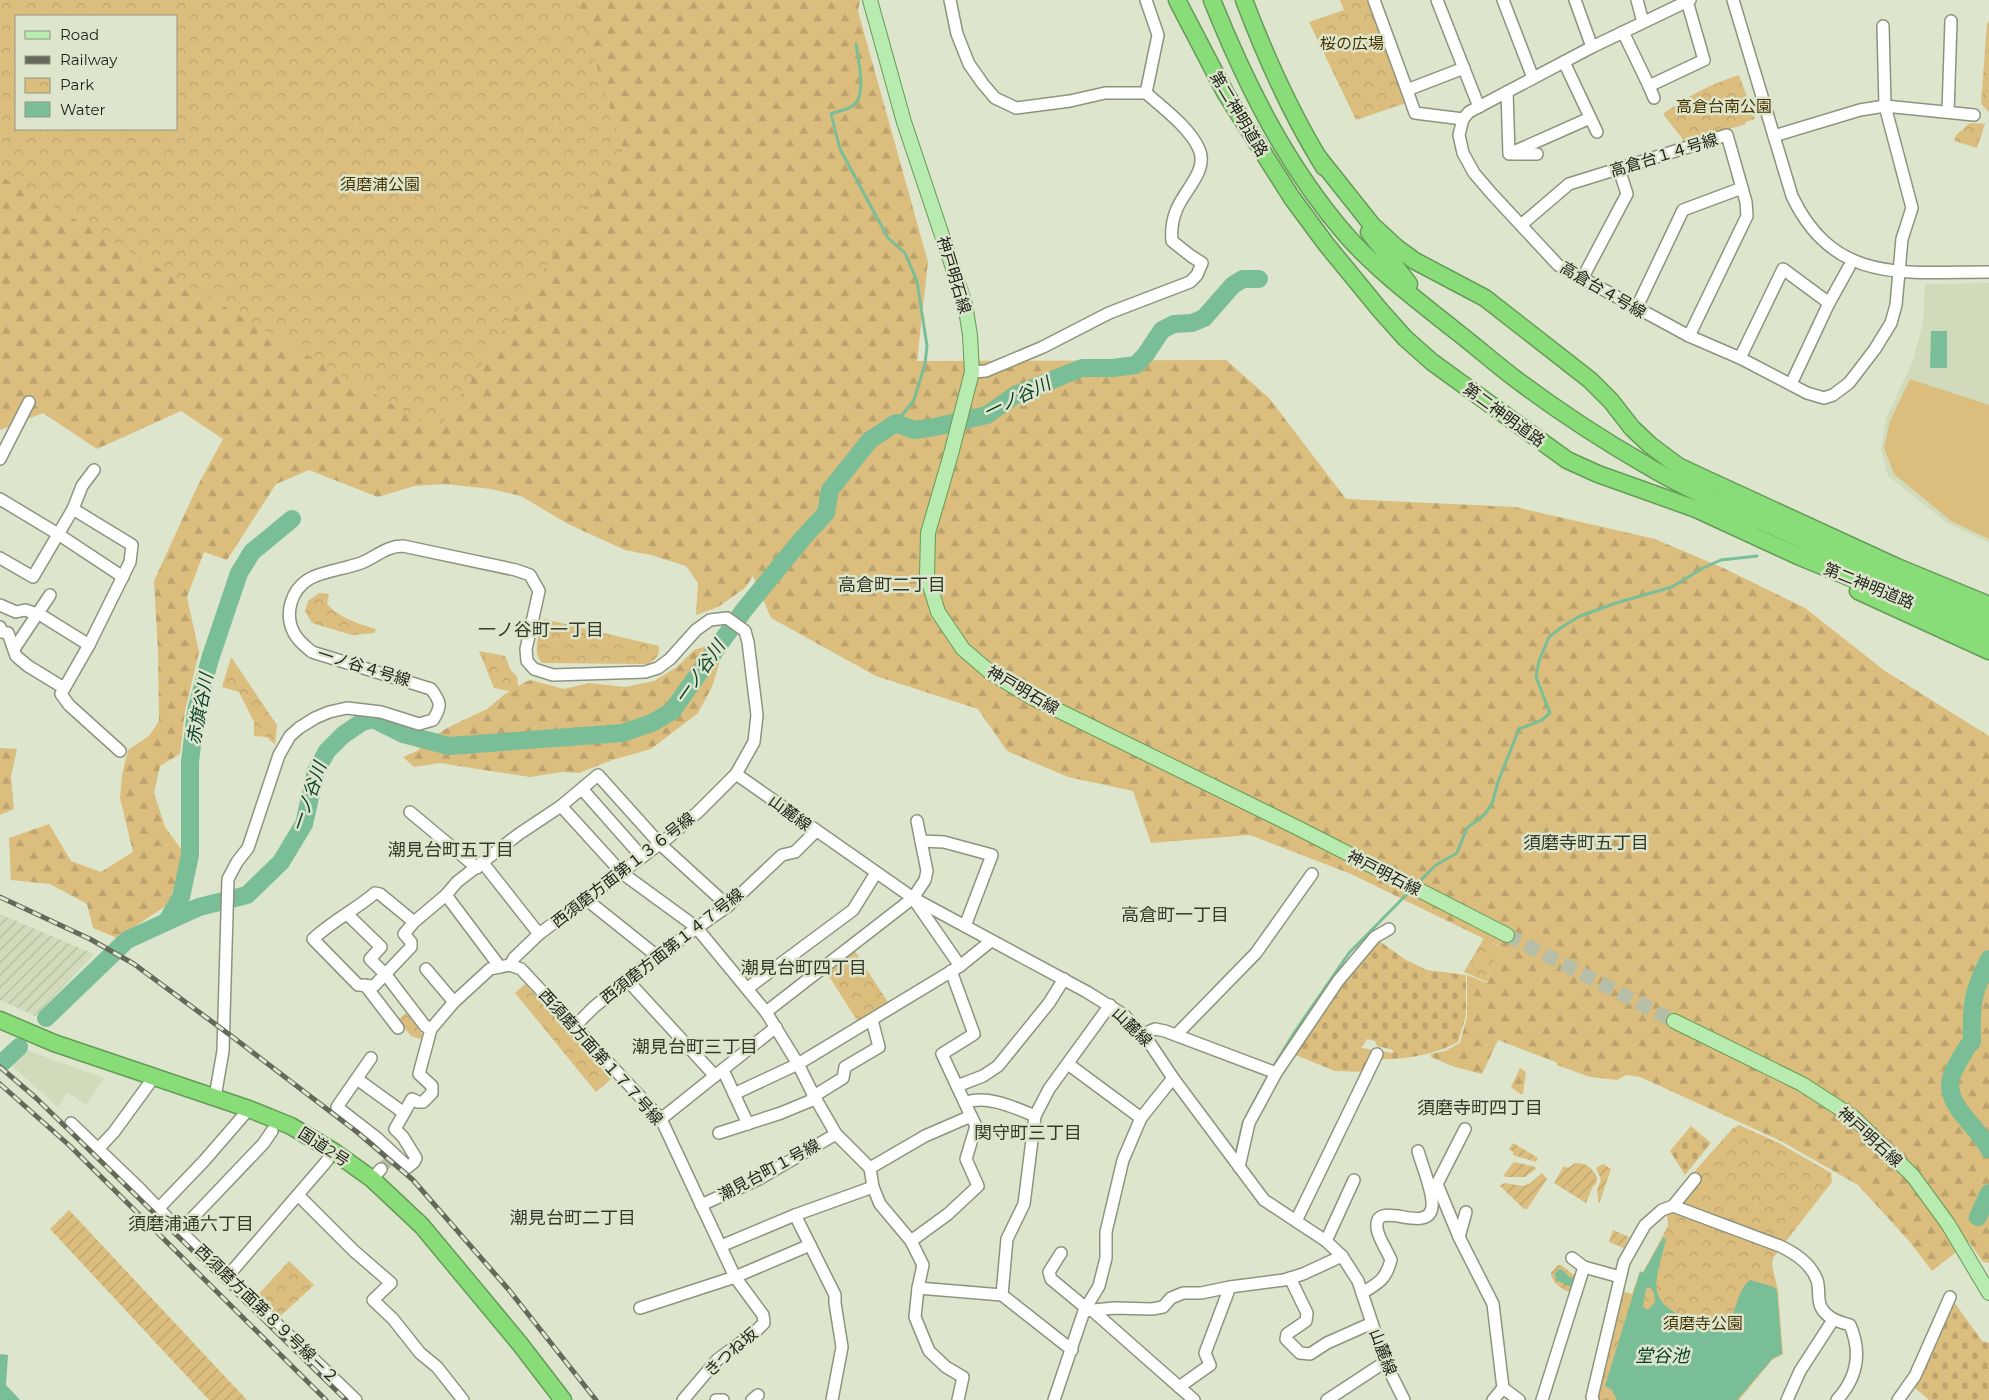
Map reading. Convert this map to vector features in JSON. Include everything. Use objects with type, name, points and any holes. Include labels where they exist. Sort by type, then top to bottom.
[{"type":"highway","name":"第二神明道路","points":[[1177,0],[1226,94],[1292,198],[1326,244],[1405,338],[1432,362],[1567,460],[1598,474],[1702,494]]},
{"type":"highway","name":"第二神明道路","points":[[1212,0],[1234,55],[1258,105],[1284,150],[1316,196],[1348,236],[1381,270],[1513,377],[1618,448],[1674,481],[1804,542],[1940,602],[1989,621]]},
{"type":"highway","name":"第二神明道路","points":[[1244,0],[1267,59],[1290,106],[1318,157],[1346,202],[1410,286],[1451,326]]},
{"type":"highway","points":[[1318,157],[1372,224],[1397,248],[1414,261],[1485,298],[1590,380],[1612,401],[1632,428],[1650,445],[1678,466],[1702,494]]},
{"type":"highway","name":"第二神明道路","points":[[1804,542],[1989,635]]},
{"type":"highway","points":[[1804,542],[1897,567],[1989,604]]},
{"type":"highway","points":[[1804,542],[1870,598],[1989,651]]},
{"type":"highway","name":"国道2号","points":[[0,1020],[54,1043],[215,1097],[291,1126],[376,1174],[520,1344],[563,1400]]},
{"type":"main road","name":"神戸明石線","points":[[870,0],[904,122],[965,304],[970,335],[972,372],[928,533],[926,576],[938,612],[963,649],[991,673],[1031,697],[1300,829],[1507,936]]},
{"type":"main road","name":"神戸明石線","points":[[1674,1021],[1802,1084],[1853,1117],[1913,1176],[1948,1224],[1988,1289]]},
{"type":"street","points":[[950,0],[956,34],[969,64],[996,98],[1016,108],[1070,101],[1104,93],[1146,93],[1185,129],[1199,149],[1202,166],[1176,210],[1171,228],[1172,241],[1202,263],[1197,275],[1190,282],[1110,313],[1027,354],[986,371],[972,372]]},
{"type":"street","points":[[1146,0],[1158,35],[1146,93]]},
{"type":"street","points":[[1374,0],[1415,113],[1463,119],[1469,112],[1506,92],[1688,0],[1704,60],[1649,86]]},
{"type":"street","points":[[1437,0],[1479,107]]},
{"type":"street","points":[[1502,0],[1533,78]]},
{"type":"street","points":[[1575,0],[1592,47]]},
{"type":"street","points":[[1636,0],[1643,22]]},
{"type":"street","points":[[1733,0],[1792,196],[1800,215],[1814,234],[1848,259],[1879,269],[1901,272],[1989,272]]},
{"type":"street","points":[[1948,112],[1950,22]]},
{"type":"street","points":[[1883,26],[1885,106],[1912,208],[1902,239],[1901,272]]},
{"type":"street","points":[[1623,32],[1654,98]]},
{"type":"street","points":[[1564,62],[1597,132]]},
{"type":"street","points":[[1407,90],[1464,68]]},
{"type":"street","points":[[1506,92],[1508,154]]},
{"type":"street","points":[[1774,136],[1860,110],[1885,106],[1974,115]]},
{"type":"street","points":[[1508,154],[1590,118]]},
{"type":"street","name":"高倉台４号線","points":[[1463,119],[1458,135],[1463,153],[1474,173],[1558,266],[1636,309],[1689,336],[1740,358],[1807,393],[1824,398],[1833,395],[1849,383],[1875,349],[1891,323],[1901,272]]},
{"type":"street","name":"高倉台１４号線","points":[[1520,225],[1568,184],[1727,135],[1746,202],[1747,216],[1689,336]]},
{"type":"street","points":[[1508,154],[1537,154]]},
{"type":"street","points":[[1582,279],[1627,194],[1619,169]]},
{"type":"street","points":[[1636,309],[1683,210],[1742,188]]},
{"type":"street","points":[[1791,384],[1849,267]]},
{"type":"street","points":[[1740,358],[1783,269],[1829,304]]},
{"type":"street","points":[[0,459],[29,402]]},
{"type":"street","points":[[0,558],[33,577],[73,509],[82,486],[94,470]]},
{"type":"street","points":[[0,499],[58,534],[123,577]]},
{"type":"street","points":[[73,509],[132,545],[130,562],[123,577],[89,645],[61,694],[69,705],[120,751]]},
{"type":"street","name":"一ノ谷４号線","points":[[215,1097],[223,1051],[228,879],[237,862],[248,848],[279,755],[290,736],[315,718],[329,712],[348,708],[381,712],[419,724],[433,720],[440,710],[440,700],[431,689],[320,655],[312,652],[300,642],[293,632],[290,623],[289,608],[295,594],[310,578],[362,563],[393,546],[402,546],[497,566],[530,575],[539,591],[526,649],[527,661],[534,669],[553,675],[645,672],[658,668],[670,659],[696,630],[710,620],[727,618]]},
{"type":"street","points":[[14,649],[40,616],[50,595]]},
{"type":"street","points":[[0,605],[16,612],[25,610],[40,616],[89,645]]},
{"type":"street","points":[[16,612],[3,633],[14,649],[16,656],[28,666],[64,688]]},
{"type":"street","name":"西須磨方面第１３６号線","points":[[404,1113],[412,1099],[423,1102],[432,1093],[432,1086],[419,1074],[431,1029],[454,1002],[490,969],[505,966],[540,934],[660,844],[698,812],[736,774],[754,742],[757,715],[745,631],[727,618]]},
{"type":"street","name":"山麓線","points":[[736,774],[816,832],[913,898],[1064,979],[1124,1015],[1148,1038],[1173,1078],[1264,1200],[1326,1241],[1342,1256],[1358,1281],[1385,1362],[1404,1400]]},
{"type":"street","points":[[414,922],[380,894],[375,893],[347,914],[325,927],[313,939],[358,984],[374,986],[411,947],[411,942],[404,934],[414,922],[446,896],[457,882],[519,834],[561,806],[598,775],[660,844],[728,906]]},
{"type":"street","points":[[582,789],[642,857]]},
{"type":"street","points":[[561,806],[622,873],[696,927],[766,1012],[798,1064],[836,1134],[870,1168],[873,1187],[880,1204],[911,1241],[923,1265],[915,1317],[929,1351],[946,1367],[963,1377],[958,1400]]},
{"type":"street","points":[[410,812],[480,865],[540,934]]},
{"type":"street","points":[[766,1012],[913,898],[925,880],[927,870],[917,821]]},
{"type":"street","name":"西須磨方面第１４７号線","points":[[574,1026],[594,1007],[657,956],[728,906],[782,855],[795,852],[816,832]]},
{"type":"street","points":[[921,841],[944,842],[992,855],[965,926]]},
{"type":"street","points":[[748,988],[853,910],[876,873]]},
{"type":"street","points":[[1176,1035],[1256,953],[1312,874]]},
{"type":"street","name":"西須磨方面第１７７号線","points":[[446,896],[505,966],[521,969],[661,1119],[735,1277]]},
{"type":"street","points":[[911,1241],[948,1214],[978,1186],[966,1159],[976,1126],[942,1054],[974,1034],[956,969],[913,898]]},
{"type":"street","points":[[587,900],[657,956]]},
{"type":"street","points":[[347,914],[381,947],[370,959],[386,975],[425,1026],[431,1029]]},
{"type":"street","points":[[1239,1168],[1249,1123],[1273,1072],[1338,982],[1375,937],[1389,929]]},
{"type":"street","points":[[734,1094],[798,1064],[872,1020],[956,969],[990,941]]},
{"type":"street","points":[[426,969],[454,1002]]},
{"type":"street","points":[[957,1086],[983,1076],[998,1066],[1049,1003],[1064,979]]},
{"type":"street","points":[[628,981],[719,1073],[734,1094],[748,1124]]},
{"type":"street","points":[[365,986],[398,1028]]},
{"type":"street","points":[[1002,1295],[1007,1239],[1024,1204],[1035,1116],[1049,1089],[1110,1005]]},
{"type":"street","points":[[719,1133],[810,1101],[814,1096],[843,1078],[845,1067],[879,1047],[872,1020]]},
{"type":"street","points":[[661,1119],[776,1027]]},
{"type":"street","points":[[1148,1038],[1150,1032],[1155,1029],[1176,1035],[1273,1072]]},
{"type":"street","points":[[1296,1221],[1377,1054]]},
{"type":"street","points":[[357,1079],[404,1113],[395,1129],[404,1137],[416,1158],[408,1167],[377,1138],[337,1107],[371,1058]]},
{"type":"street","points":[[1068,1064],[1141,1118]]},
{"type":"street","points":[[98,1149],[114,1132],[154,1077]]},
{"type":"street","points":[[1054,1400],[1072,1350],[1099,1286],[1106,1258],[1106,1232],[1123,1160],[1141,1118],[1173,1078]]},
{"type":"street","points":[[965,1103],[992,1102],[1008,1105],[1035,1116]]},
{"type":"street","points":[[158,1209],[204,1161],[249,1109]]},
{"type":"street","points":[[870,1168],[925,1136],[971,1116]]},
{"type":"street","name":"西須磨方面第８９号線－２","points":[[71,1123],[227,1278],[356,1400]]},
{"type":"street","points":[[1465,1129],[1436,1184],[1459,1237],[1493,1304],[1503,1388],[1519,1400]]},
{"type":"street","points":[[180,1231],[263,1144],[272,1131]]},
{"type":"street","name":"潮見台町１号線","points":[[701,1205],[759,1179],[836,1134]]},
{"type":"street","points":[[227,1278],[326,1162],[333,1151]]},
{"type":"street","points":[[1362,1293],[1387,1275],[1391,1260],[1377,1230],[1377,1224],[1382,1217],[1390,1214],[1418,1220],[1428,1215],[1432,1209],[1432,1198],[1418,1151]]},
{"type":"street","points":[[1593,1400],[1595,1377],[1624,1262],[1645,1225],[1662,1210],[1673,1206],[1696,1179]]},
{"type":"street","points":[[1326,1241],[1354,1180]]},
{"type":"street","points":[[721,1246],[795,1215],[873,1187]]},
{"type":"street","points":[[298,1195],[354,1251],[390,1283],[373,1300],[393,1319],[420,1353],[437,1368],[462,1400]]},
{"type":"street","points":[[1673,1206],[1780,1246],[1793,1252],[1806,1263],[1817,1280],[1821,1307],[1833,1320],[1850,1326],[1855,1337],[1857,1365],[1847,1389],[1837,1400]]},
{"type":"street","points":[[1459,1237],[1466,1212]]},
{"type":"street","points":[[795,1215],[835,1295],[842,1347],[832,1400]]},
{"type":"street","points":[[640,1308],[735,1277],[810,1246]]},
{"type":"street","points":[[1061,1253],[1049,1272],[1051,1279],[1150,1359],[1194,1400]]},
{"type":"street","points":[[1088,1310],[1114,1308],[1152,1309],[1163,1307],[1171,1298],[1183,1293],[1201,1293],[1230,1286],[1290,1278],[1342,1256]]},
{"type":"street","points":[[1572,1258],[1584,1267],[1620,1277]]},
{"type":"street","points":[[1542,1400],[1584,1267]]},
{"type":"street","name":"きつね坂","points":[[683,1400],[717,1360],[764,1323],[762,1315],[735,1277]]},
{"type":"street","points":[[1290,1278],[1307,1313],[1306,1321],[1287,1334],[1286,1340],[1300,1353],[1310,1354],[1327,1343],[1372,1323]]},
{"type":"street","points":[[1179,1387],[1210,1365],[1205,1353],[1230,1286]]},
{"type":"street","points":[[918,1288],[1002,1295],[1072,1350]]},
{"type":"street","points":[[1898,1400],[1915,1376],[1950,1298]]},
{"type":"street","points":[[1787,1400],[1800,1372],[1833,1320]]},
{"type":"street","points":[[1327,1400],[1385,1362]]},
{"type":"street","points":[[1493,1400],[1503,1388]]},
{"type":"street","points":[[716,1400],[723,1400]]},
{"type":"shaded area","points":[[1989,283],[1989,543],[1947,523],[1888,476],[1881,449],[1886,419],[1913,360],[1923,324],[1925,284]]},
{"type":"shaded area","points":[[0,914],[94,954],[35,1016],[0,1000]]},
{"type":"shaded area","points":[[26,1050],[104,1078],[86,1105],[67,1092],[58,1107],[11,1065]]},
{"type":"green space","points":[[0,0],[860,0],[858,11],[928,262],[917,361],[1226,360],[1269,398],[1346,499],[1515,507],[1655,539],[1723,568],[1805,608],[1885,671],[1989,736],[1989,1263],[1983,1262],[1969,1242],[1932,1271],[1909,1241],[1858,1185],[1781,1141],[1640,1077],[1626,1075],[1617,1080],[1590,1077],[1498,1040],[1482,1074],[1455,1067],[1431,1057],[1431,1054],[1445,1051],[1460,1043],[1467,1017],[1467,975],[1487,983],[1499,946],[1351,874],[1250,835],[1151,843],[1133,791],[1068,777],[1007,751],[978,709],[876,676],[771,618],[753,576],[745,588],[718,607],[696,615],[698,583],[686,566],[651,555],[625,550],[568,524],[521,496],[491,489],[445,484],[414,486],[378,497],[309,470],[276,484],[227,560],[204,552],[187,597],[199,652],[185,711],[180,754],[160,766],[154,793],[165,827],[184,853],[169,904],[117,938],[93,928],[87,904],[50,884],[11,880],[9,838],[49,824],[71,861],[101,872],[133,852],[120,798],[122,775],[128,750],[149,736],[159,721],[154,581],[198,485],[223,439],[181,411],[97,449],[43,413],[0,430]]},
{"type":"green space","name":"須磨浦公園","points":[[0,0],[576,0],[623,150],[438,431],[0,176]]},
{"type":"green space","name":"桜の広場","points":[[1340,0],[1367,0],[1406,103],[1356,120],[1309,22],[1344,10]]},
{"type":"green space","points":[[1989,21],[1989,112],[1981,104],[1987,24]]},
{"type":"green space","name":"高倉台南公園","points":[[1739,75],[1755,119],[1745,122],[1746,124],[1685,142],[1663,114],[1700,91]]},
{"type":"green space","points":[[1970,123],[1985,124],[1977,148],[1954,141],[1956,135]]},
{"type":"green space","points":[[1910,379],[1989,405],[1989,539],[1951,521],[1894,474],[1884,448],[1890,421]]},
{"type":"green space","points":[[319,593],[329,594],[327,603],[336,612],[376,629],[374,633],[352,635],[312,623],[305,611],[308,601]]},
{"type":"green space","points":[[544,619],[659,646],[659,652],[655,659],[648,664],[542,663],[537,653],[537,647]]},
{"type":"green space","points":[[713,644],[722,654],[712,687],[698,713],[651,749],[612,760],[579,773],[562,772],[530,777],[440,763],[414,767],[403,757],[417,751],[432,737],[451,726],[487,709],[505,694],[525,682],[531,680],[564,689],[589,683],[625,687],[654,681],[677,667],[694,650]]},
{"type":"green space","points":[[479,651],[505,656],[511,671],[517,676],[519,693],[494,688]]},
{"type":"green space","points":[[231,657],[277,725],[275,745],[267,737],[254,736],[254,722],[239,692],[222,687]]},
{"type":"green space","points":[[0,748],[17,749],[11,776],[14,809],[0,815]]},
{"type":"green space","points":[[1484,938],[1499,947],[1487,982],[1464,972]]},
{"type":"green space","points":[[1378,940],[1406,960],[1427,970],[1466,975],[1466,1016],[1458,1042],[1428,1054],[1395,1059],[1373,1059],[1367,1072],[1335,1071],[1293,1054],[1349,974]],"holes":[[[1367,1039],[1375,1041],[1377,1046],[1393,1050],[1393,1053],[1361,1048]]]},
{"type":"green space","points":[[853,948],[889,1004],[858,1022],[825,970]]},
{"type":"green space","points":[[525,984],[611,1079],[596,1092],[515,993]]},
{"type":"green space","points":[[406,1013],[424,1036],[420,1039],[411,1036],[398,1020]]},
{"type":"green space","points":[[1520,1068],[1526,1072],[1523,1094],[1520,1094],[1511,1087]]},
{"type":"green space","name":"須磨寺公園","points":[[1739,1125],[1779,1143],[1831,1173],[1832,1182],[1773,1258],[1772,1265],[1778,1291],[1783,1354],[1772,1360],[1739,1400],[1598,1400],[1596,1395],[1622,1291],[1632,1294],[1640,1271],[1643,1272],[1668,1226],[1666,1204],[1732,1129]]},
{"type":"green space","points":[[1691,1126],[1711,1143],[1685,1175],[1670,1151]]},
{"type":"green space","points":[[1513,1143],[1538,1158],[1536,1162],[1513,1155],[1513,1152],[1509,1149]]},
{"type":"green space","points":[[1515,1162],[1535,1167],[1536,1169],[1525,1177],[1505,1177],[1504,1175]]},
{"type":"green space","points":[[1575,1163],[1588,1166],[1597,1177],[1596,1184],[1593,1186],[1586,1203],[1554,1183],[1564,1166],[1568,1168]]},
{"type":"green space","points":[[1603,1164],[1611,1169],[1599,1204],[1597,1191],[1601,1179],[1596,1168]]},
{"type":"green space","points":[[1542,1173],[1547,1179],[1527,1209],[1524,1209],[1500,1186],[1504,1183],[1522,1186],[1529,1184]]},
{"type":"green space","points":[[69,1210],[247,1400],[209,1400],[50,1229]]},
{"type":"green space","points":[[1613,1230],[1629,1237],[1624,1248],[1609,1242]]},
{"type":"green space","points":[[289,1261],[314,1285],[275,1321],[253,1300]]},
{"type":"green space","points":[[1558,1265],[1561,1265],[1575,1276],[1577,1280],[1572,1292],[1561,1288],[1555,1283],[1551,1273]]},
{"type":"green space","points":[[1954,1302],[1982,1341],[1989,1343],[1989,1400],[1929,1400],[1914,1387]]},
{"type":"water","points":[[1931,331],[1947,331],[1947,368],[1930,368]]},
{"type":"water","name":"堂谷池","points":[[1663,1238],[1666,1239],[1657,1280],[1657,1290],[1660,1299],[1667,1307],[1695,1322],[1695,1325],[1715,1331],[1725,1328],[1742,1290],[1750,1280],[1774,1287],[1777,1291],[1782,1353],[1772,1359],[1737,1400],[1617,1400],[1612,1390],[1605,1386],[1640,1272],[1643,1273]],"holes":[[[1650,1287],[1654,1293],[1655,1302],[1648,1310],[1643,1307],[1646,1289]]]},
{"type":"water","points":[[1559,1269],[1574,1281],[1580,1291],[1556,1280],[1555,1274]]},
{"type":"water","points":[[0,1354],[8,1355],[6,1385],[20,1400],[0,1400]]},
{"type":"waterway","points":[[856,44],[861,76],[858,100],[852,107],[831,114],[840,149],[888,238],[905,253],[917,281],[927,346],[925,364],[914,400],[896,423]]},
{"type":"waterway","name":"一ノ谷川","points":[[46,1018],[127,940],[199,907],[247,895],[281,862],[304,824],[316,771],[327,751],[343,735],[362,722],[373,719],[403,734],[449,746],[622,733],[652,723],[672,711],[744,610],[802,539],[826,513],[830,490],[870,440],[896,423],[914,430],[987,415],[1015,395],[1082,368],[1112,368],[1136,365],[1162,330],[1174,324],[1192,323],[1204,318],[1233,285],[1243,279],[1259,279]]},
{"type":"waterway","name":"赤旗谷川","points":[[167,921],[181,897],[190,855],[190,762],[196,711],[210,659],[239,573],[252,552],[292,519]]},
{"type":"waterway","points":[[1420,881],[1436,865],[1457,853],[1467,828],[1484,815],[1492,804],[1498,782],[1519,729],[1542,720],[1550,713],[1536,677],[1539,661],[1549,637],[1580,616],[1616,603],[1672,587],[1703,568],[1721,560],[1757,556]]},
{"type":"waterway","points":[[1272,1069],[1294,1033],[1349,953],[1407,894]]},
{"type":"waterway","points":[[1972,1042],[1974,999],[1979,981],[1989,959]]},
{"type":"waterway","name":"一ノ谷川","points":[[3,1062],[19,1047]]},
{"type":"waterway","points":[[1967,1047],[1952,1075],[1950,1085],[1952,1095],[1962,1114],[1984,1140],[1989,1149]]},
{"type":"waterway","points":[[1246,1117],[1268,1076]]},
{"type":"waterway","points":[[1237,1150],[1243,1123]]},
{"type":"waterway","points":[[1978,1217],[1989,1193]]},
{"type":"tunnel","points":[[1507,935],[1674,1021]]},
{"type":"tunnel","points":[[381,1169],[395,1155]]},
{"type":"railway","points":[[0,897],[90,939],[134,964],[357,1132],[413,1180],[509,1290],[596,1400]]},
{"type":"railway","points":[[0,1067],[36,1098],[346,1400]]},
{"type":"railway","points":[[0,1084],[70,1146],[326,1400]]},
{"type":"district","name":"高倉町二丁目","points":[[892,585]]},
{"type":"district","name":"一ノ谷町一丁目","points":[[541,630]]},
{"type":"district","name":"須磨寺町五丁目","points":[[1586,843]]},
{"type":"district","name":"潮見台町五丁目","points":[[451,850]]},
{"type":"district","name":"高倉町一丁目","points":[[1175,915]]},
{"type":"district","name":"潮見台町四丁目","points":[[804,968]]},
{"type":"district","name":"潮見台町三丁目","points":[[695,1047]]},
{"type":"district","name":"須磨寺町四丁目","points":[[1480,1108]]},
{"type":"district","name":"関守町三丁目","points":[[1028,1133]]},
{"type":"district","name":"潮見台町二丁目","points":[[573,1218]]},
{"type":"district","name":"須磨浦通六丁目","points":[[191,1224]]}]
